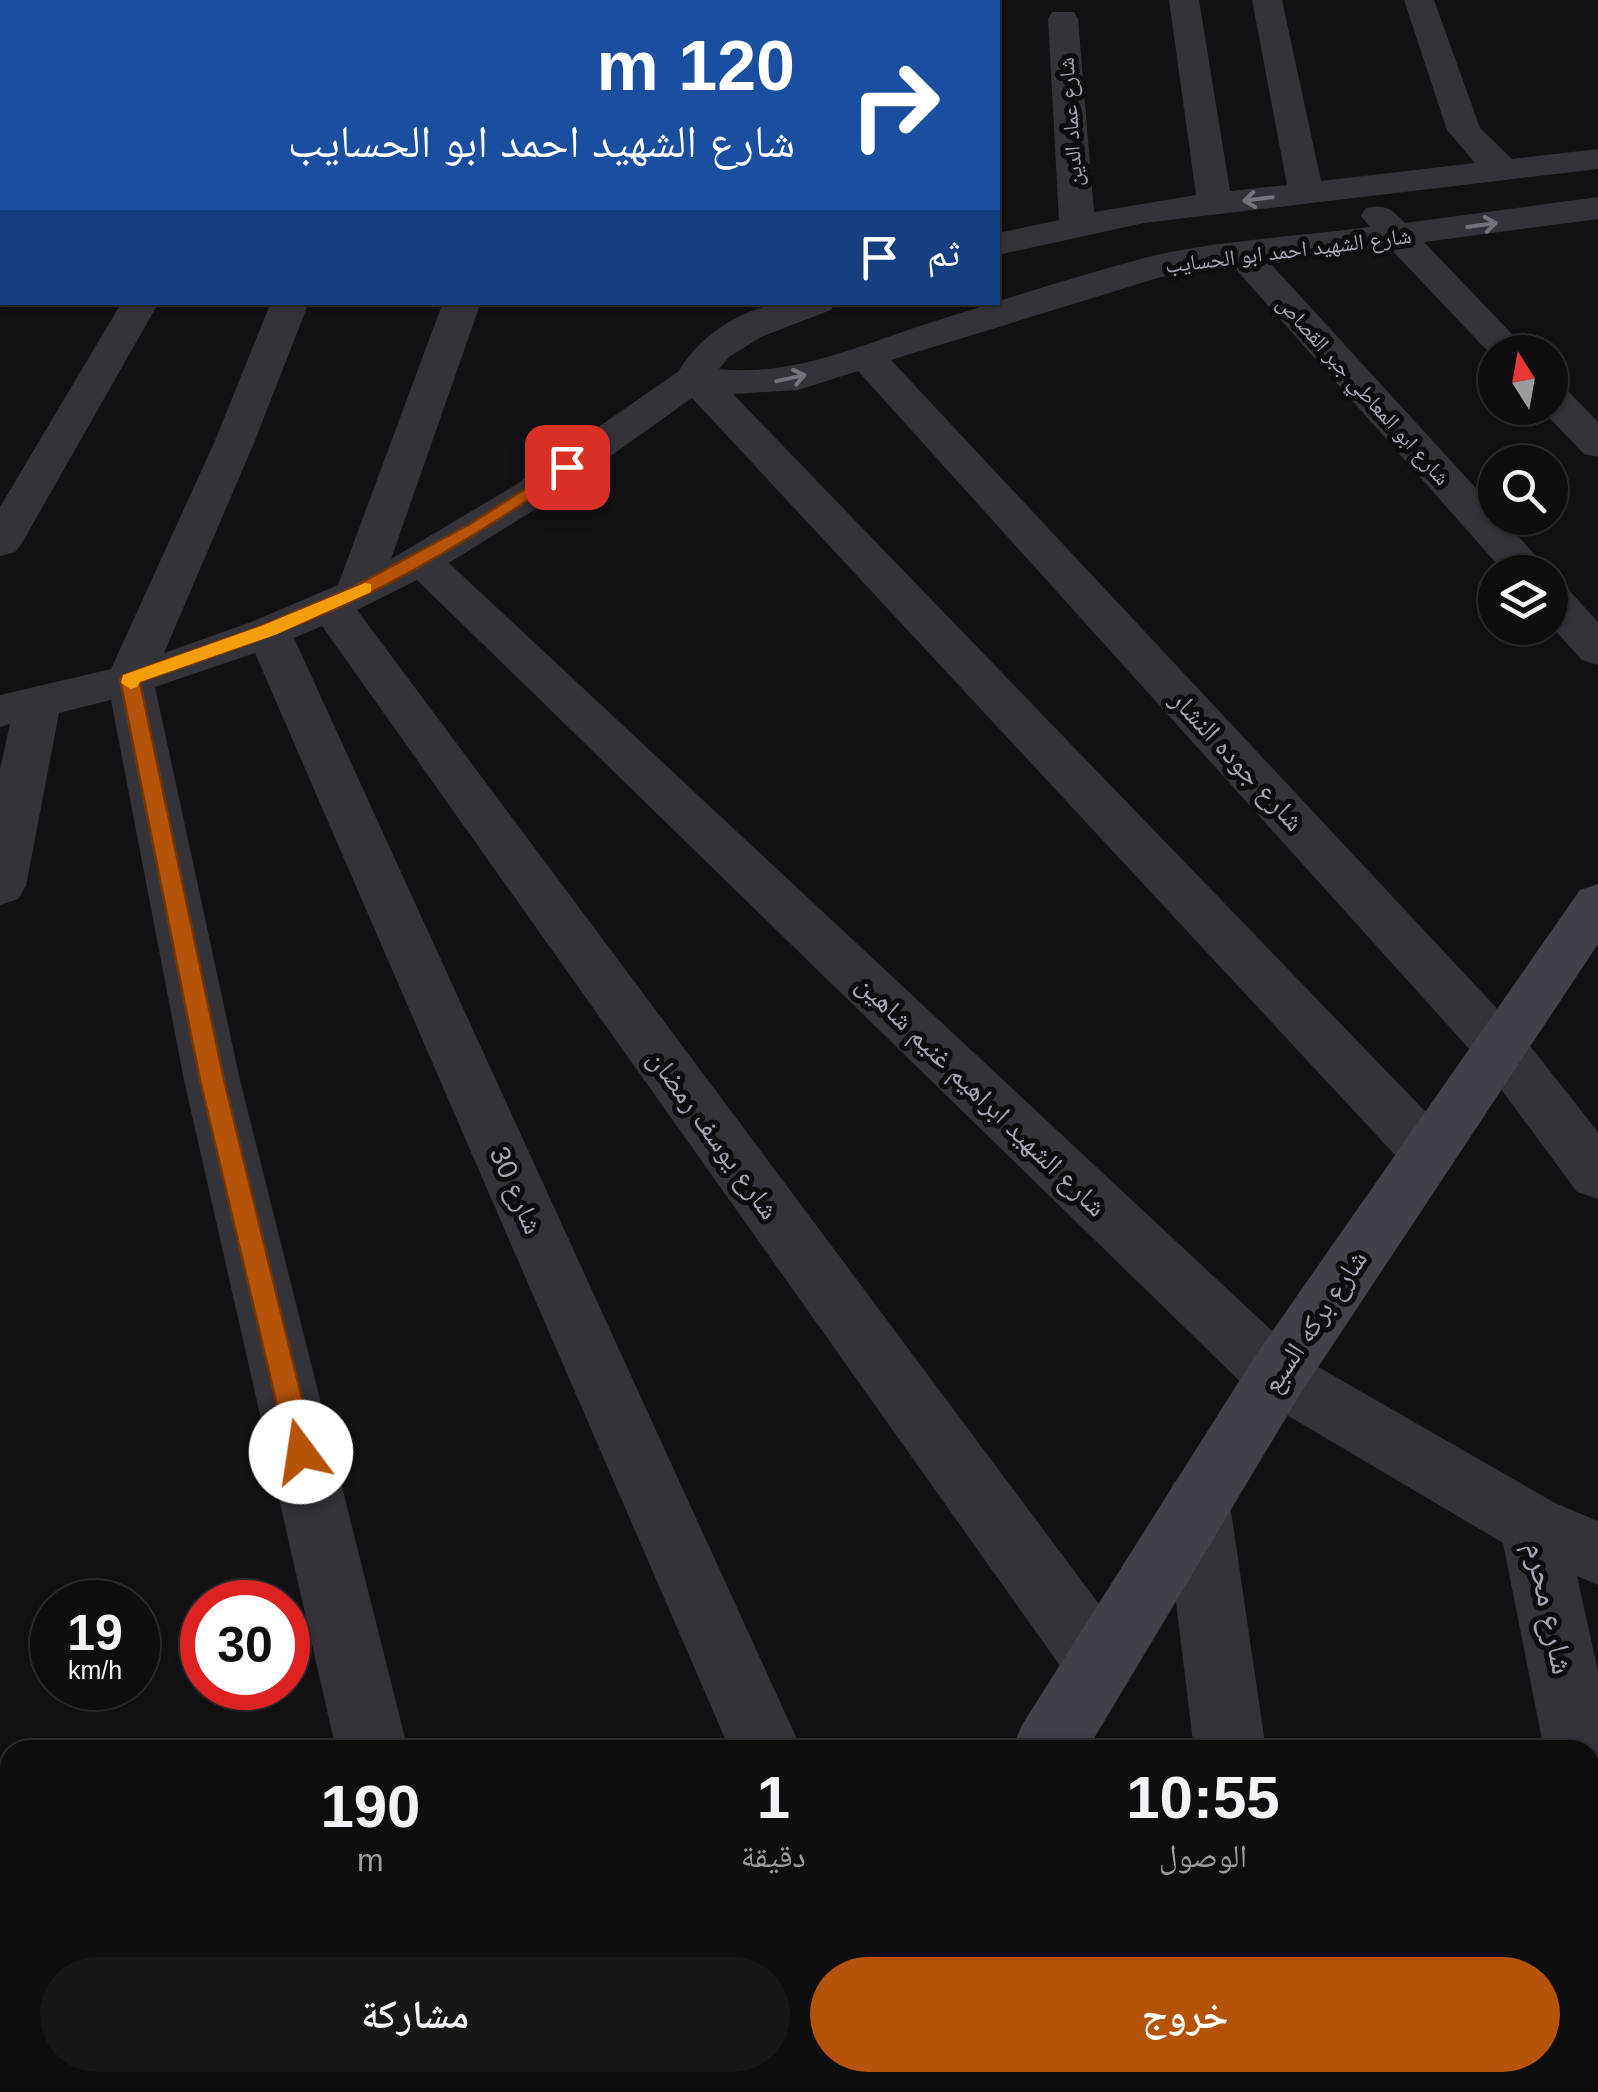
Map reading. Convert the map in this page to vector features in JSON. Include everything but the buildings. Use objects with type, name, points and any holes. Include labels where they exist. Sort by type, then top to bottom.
[{"type":"main road","name":"شارع بركه السبع","points":[[1052,1740],[1277,1376],[1598,902]]},
{"type":"street","points":[[1184,0],[1215,204]]},
{"type":"street","points":[[1267,0],[1306,193]]},
{"type":"street","points":[[1419,0],[1464,130],[1480,150],[1505,170]]},
{"type":"street","name":"شارع عماد الدين","points":[[1063,19],[1077,225]]},
{"type":"street","name":"شارع الشهيد احمد ابو الحسايب","points":[[1000,244],[1114,218],[1598,158]]},
{"type":"street","points":[[1554,164],[1598,208]]},
{"type":"street","points":[[1354,188],[1494,335]]},
{"type":"street","name":"شارع الشهيد احمد ابو الحسايب","points":[[695,378],[720,383],[773,382],[866,356],[1060,292],[1158,266],[1240,252],[1399,236],[1598,208]]},
{"type":"street","points":[[1114,218],[1158,266]]},
{"type":"street","points":[[1000,244],[1060,292]]},
{"type":"street","name":"شارع ابو المعاطي جبر القصاص","points":[[1240,252],[1513,555]]},
{"type":"street","points":[[0,544],[139,305]]},
{"type":"street","points":[[289,305],[234,443],[130,679],[212,1080],[370,1740]]},
{"type":"street","points":[[343,598],[461,305]]},
{"type":"street","points":[[0,886],[19,707],[130,679],[268,630],[422,560],[503,512],[695,378],[700,366],[721,344],[811,305]]},
{"type":"street","name":"شارع جوده النشار","points":[[866,356],[1500,1047],[1598,1175]]},
{"type":"street","points":[[695,378],[1428,1152]]},
{"type":"street","points":[[1568,414],[1598,445]]},
{"type":"street","name":"شارع الشهيد ابراهيم غنيم شاهين","points":[[422,560],[1277,1376],[1532,1525],[1598,1552]]},
{"type":"street","name":"شارع يوسف رمضان","points":[[343,598],[1100,1663]]},
{"type":"street","points":[[1568,616],[1598,650]]},
{"type":"street","name":"شارع 30","points":[[268,630],[762,1740]]},
{"type":"street","points":[[1197,1504],[1229,1740]]},
{"type":"street","name":"شارع محرم","points":[[1532,1525],[1578,1740]]},
{"type":"slow traffic","points":[[131,683],[130,679],[268,630],[365,588]]},
{"type":"route","points":[[301,1452],[212,1080],[130,679],[268,630],[357,592],[422,560],[503,512],[567,467]]}]
